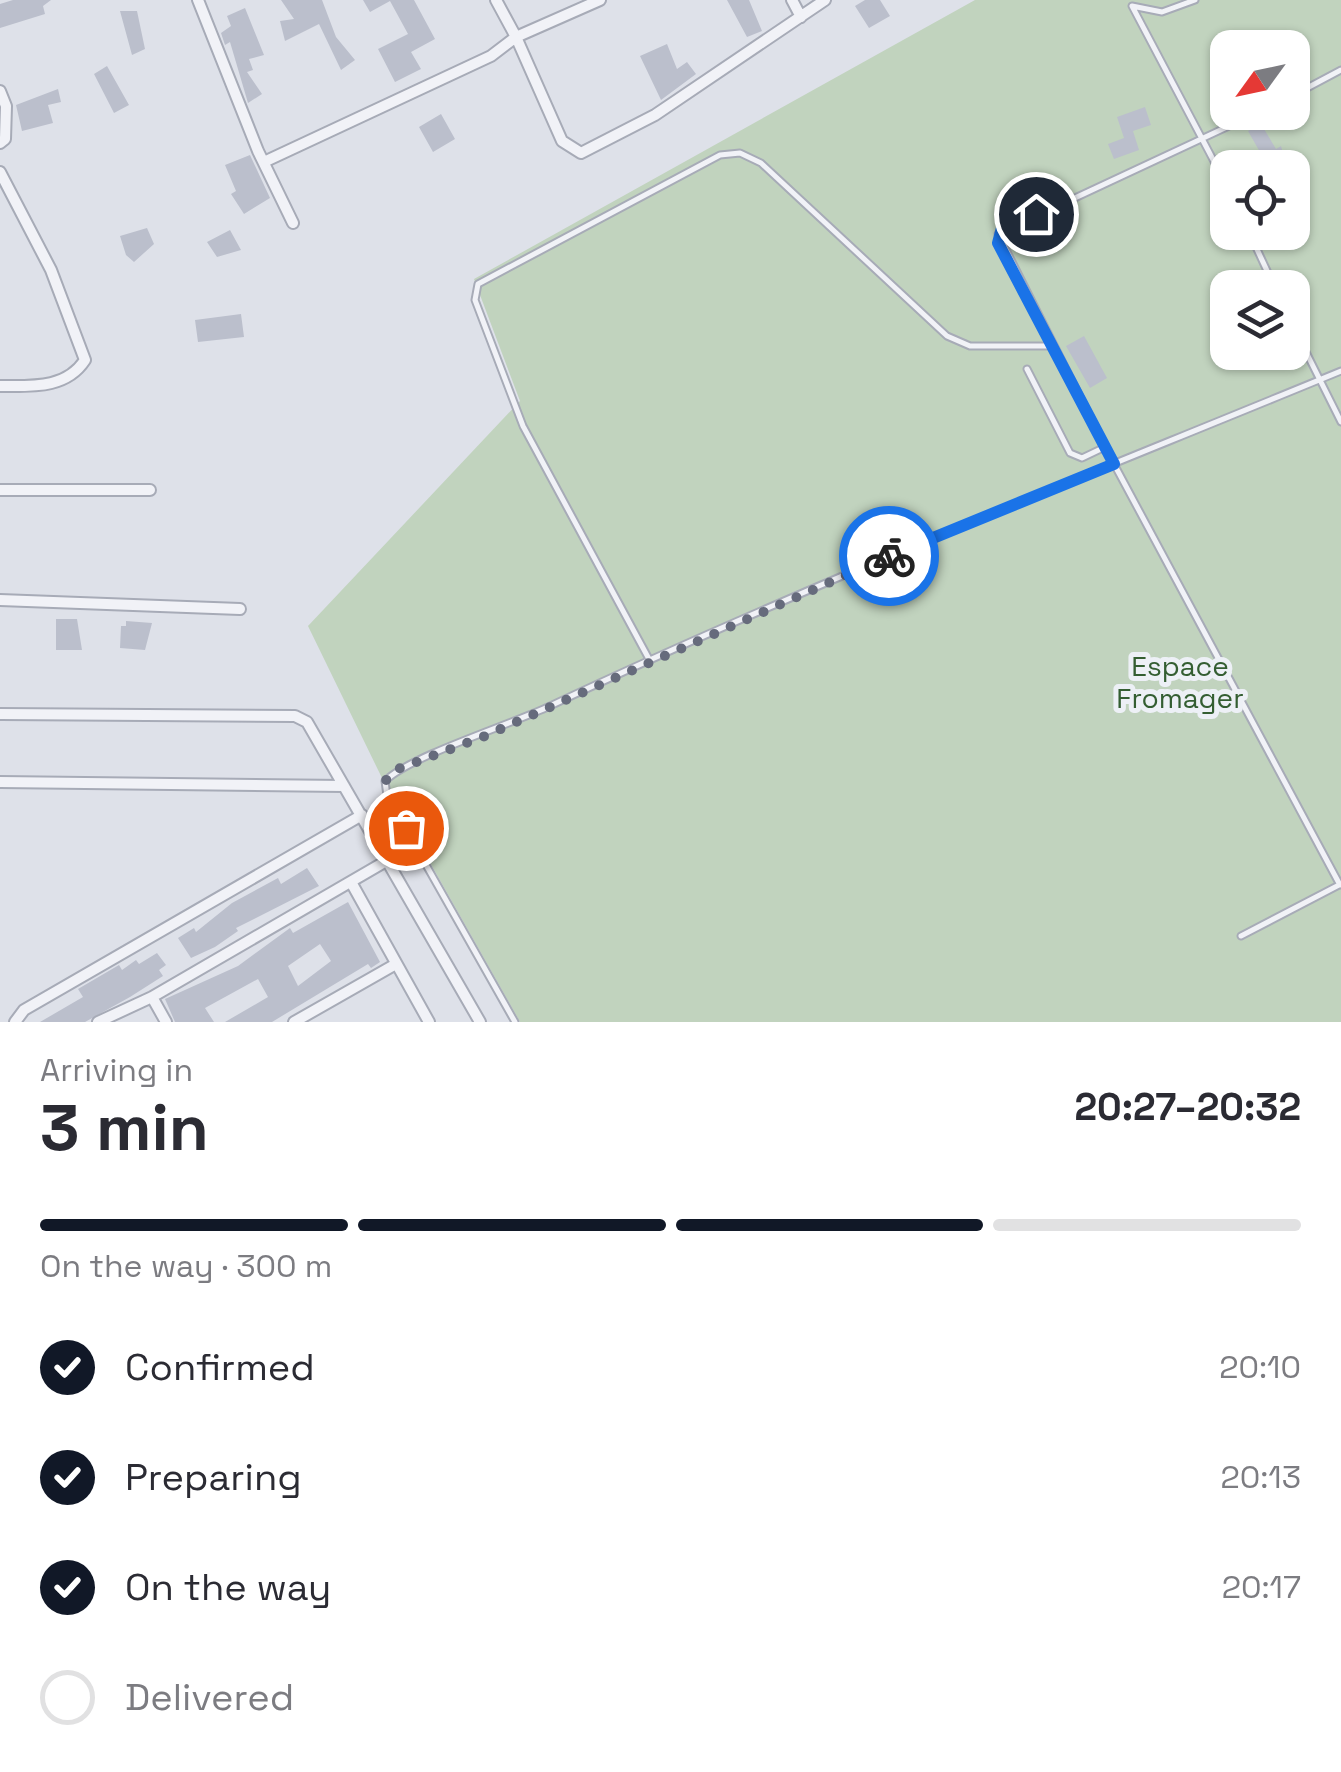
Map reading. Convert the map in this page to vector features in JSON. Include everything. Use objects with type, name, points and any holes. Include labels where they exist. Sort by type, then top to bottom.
[{"type":"street","points":[[198,0],[293,223]]},
{"type":"street","points":[[496,0],[562,141],[581,153],[655,115],[825,0]]},
{"type":"street","points":[[266,160],[445,80],[516,37],[600,0]]},
{"type":"street","points":[[792,0],[801,17]]},
{"type":"street","points":[[0,91],[7,123],[6,139],[0,142]]},
{"type":"street","points":[[0,172],[51,270],[85,360],[76,374],[57,383],[0,386]]},
{"type":"street","points":[[0,490],[150,490]]},
{"type":"street","points":[[0,600],[240,608]]},
{"type":"street","points":[[0,714],[294,716],[307,722],[480,1022]]},
{"type":"street","points":[[0,782],[344,786]]},
{"type":"street","points":[[16,1022],[24,1010],[362,815]]},
{"type":"street","points":[[98,1022],[152,997],[388,860]]},
{"type":"street","points":[[351,882],[429,1022]]},
{"type":"street","points":[[294,1022],[396,964]]},
{"type":"street","points":[[152,997],[166,1022]]},
{"type":"lane","points":[[1194,0],[1162,12],[1132,6],[1210,152]]},
{"type":"lane","points":[[1310,86],[1341,70]]},
{"type":"lane","points":[[1224,130],[998,234],[1114,464],[1340,884],[1242,936]]},
{"type":"lane","points":[[649,659],[523,426],[474,300],[478,284],[720,156],[740,153],[761,163],[947,336],[970,346],[1053,346]]},
{"type":"lane","points":[[1310,360],[1341,422]]},
{"type":"lane","points":[[1026,369],[1070,453],[1082,458],[1105,446]]},
{"type":"lane","points":[[515,1022],[387,796],[385,781],[398,769],[485,736],[649,659],[1341,371]]},
{"type":"green space","name":"Espace Fromager","points":[[975,0],[1341,0],[1341,1022],[520,1022],[381,776],[308,626],[520,401],[474,279]]},
{"type":"building","points":[[51,0],[43,6],[45,14],[0,28],[0,4]]},
{"type":"building","points":[[281,0],[322,0],[336,37],[355,60],[341,70],[319,24],[285,41],[280,21],[294,19]]},
{"type":"building","points":[[363,0],[414,0],[435,39],[411,52],[421,69],[395,82],[378,49],[408,34],[390,1],[370,12]]},
{"type":"building","points":[[727,0],[749,0],[762,31],[747,37]]},
{"type":"building","points":[[865,0],[880,0],[890,16],[869,28],[855,6]]},
{"type":"building","points":[[245,8],[264,55],[249,59],[253,70],[247,72],[262,94],[248,103],[230,42],[225,45],[221,33],[231,26],[227,16]]},
{"type":"building","points":[[120,11],[137,11],[145,49],[132,55]]},
{"type":"building","points":[[667,44],[677,69],[687,62],[696,74],[661,100],[640,56]]},
{"type":"building","points":[[107,66],[129,105],[114,113],[94,74]]},
{"type":"building","points":[[58,89],[61,102],[48,105],[53,123],[22,131],[16,105]]},
{"type":"building","points":[[1145,107],[1151,125],[1133,131],[1139,150],[1114,159],[1108,144],[1124,138],[1117,117]]},
{"type":"building","points":[[441,114],[455,139],[433,152],[419,127]]},
{"type":"building","points":[[1265,130],[1276,149],[1281,146],[1282,150],[1259,150],[1248,131]]},
{"type":"building","points":[[250,155],[270,198],[244,214],[231,194],[236,191],[225,165]]},
{"type":"building","points":[[147,228],[154,244],[134,262],[126,255],[120,236]]},
{"type":"building","points":[[230,230],[241,250],[217,257],[207,242]]},
{"type":"building","points":[[241,314],[244,337],[198,342],[195,320]]},
{"type":"building","points":[[1084,336],[1107,378],[1090,388],[1066,346]]},
{"type":"building","points":[[56,619],[77,619],[82,650],[56,650]]},
{"type":"building","points":[[126,621],[152,623],[145,650],[120,648],[121,626],[126,626]]},
{"type":"building","points":[[307,868],[319,886],[236,928],[238,931],[215,947],[191,958],[178,938],[194,928],[196,932],[232,903],[278,878],[281,884]]},
{"type":"building","points":[[348,902],[380,962],[371,968],[368,964],[272,1022],[225,1022],[268,997],[258,979],[205,1008],[214,1022],[175,1022],[165,999],[238,966],[290,928],[293,933]],"holes":[[[320,944],[331,961],[298,986],[288,966]]]},
{"type":"building","points":[[157,953],[166,965],[159,970],[163,976],[130,997],[85,1022],[40,1022],[83,997],[78,989],[119,965],[122,970]]},
{"type":"way so far","points":[[406,828],[387,796],[385,781],[398,769],[485,736],[649,659],[889,556]]},
{"type":"route","points":[[889,556],[1114,464],[998,243],[1002,228],[1036,214]]}]
